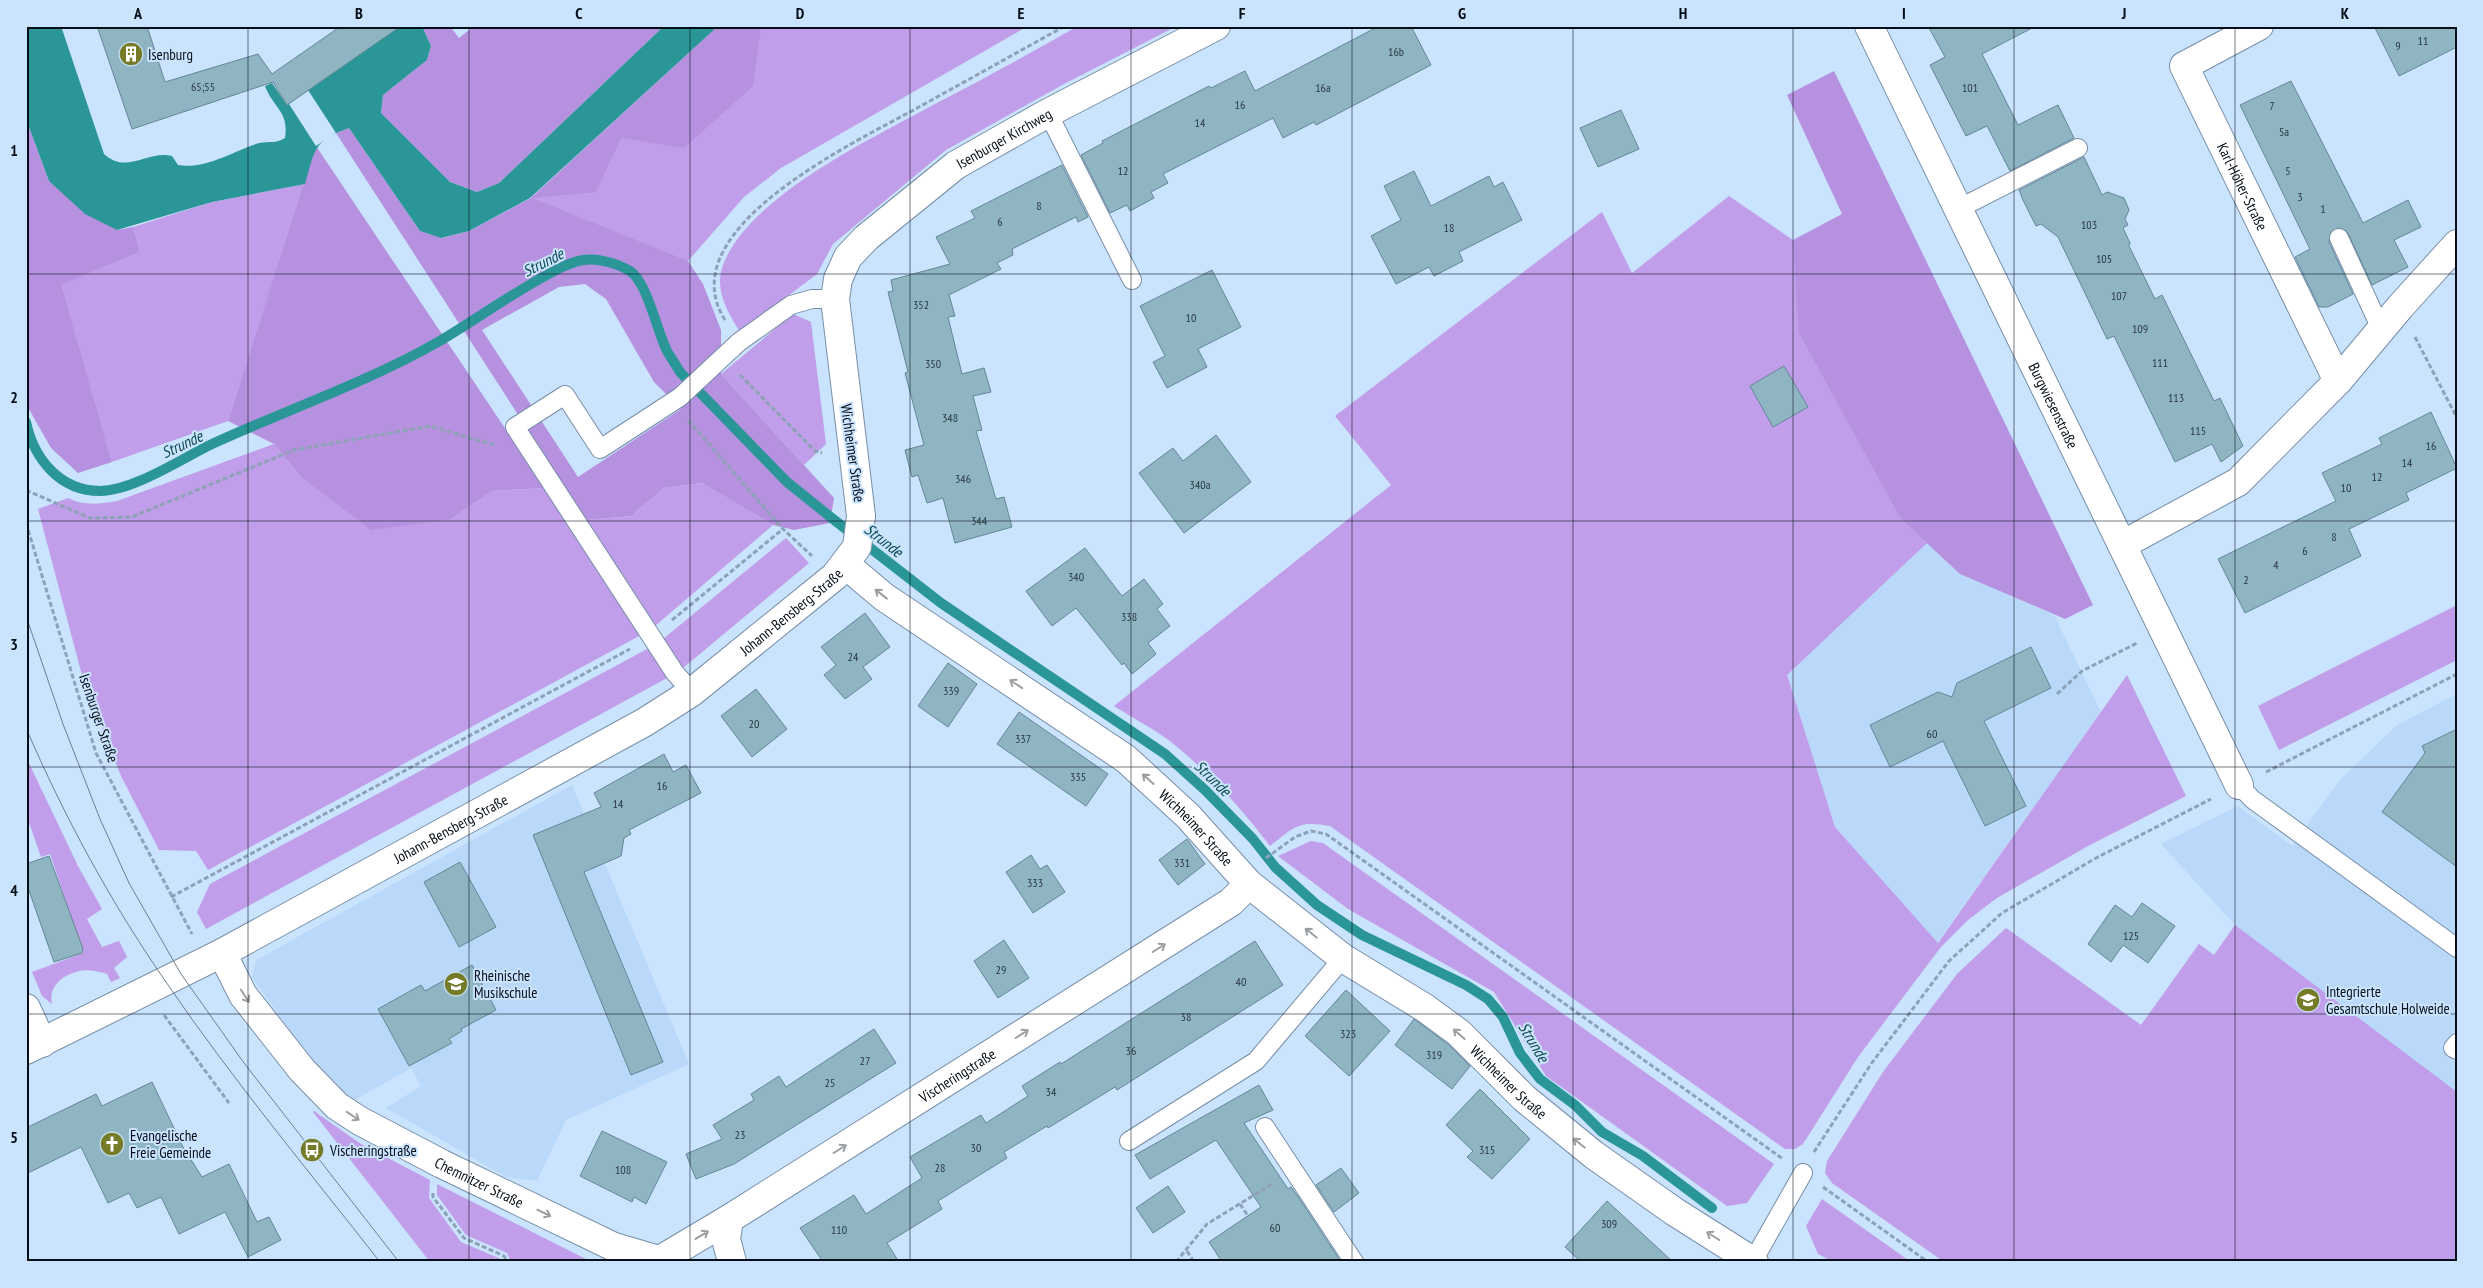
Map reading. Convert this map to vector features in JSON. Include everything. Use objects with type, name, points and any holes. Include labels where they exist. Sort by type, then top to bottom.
[{"type":"street","name":"Isenburger Kirchweg","points":[[835,299],[838,279],[848,257],[866,238],[956,165],[1048,113],[1216,26]]},
{"type":"street","name":"Burgwiesenstraße","points":[[1869,26],[2239,785]]},
{"type":"street","name":"Karl-Höher-Straße","points":[[2260,26],[2184,66],[2338,382]]},
{"type":"street","points":[[2122,545],[2238,482],[2338,382],[2400,307],[2457,244]]},
{"type":"street","name":"Wichheimer Straße","points":[[835,299],[861,516],[850,555],[884,597],[1126,759],[1188,816],[1249,884],[1343,958],[1425,1008],[1459,1033],[1524,1098],[1594,1154],[1675,1212],[1754,1262]]},
{"type":"street","name":"Johann-Bensberg-Straße","points":[[34,1047],[215,957],[645,722],[692,692],[850,555]]},
{"type":"street","name":"Vischeringstraße","points":[[657,1259],[729,1219],[1231,902],[1249,884]]},
{"type":"street","name":"Chemnitzer Straße","points":[[215,957],[302,1070],[338,1106],[360,1121],[442,1164],[614,1246],[657,1259]]},
{"type":"street","points":[[26,1008],[34,1047]]},
{"type":"street","points":[[729,1219],[726,1239],[732,1262]]},
{"type":"lane","points":[[1048,113],[1132,280]]},
{"type":"lane","points":[[1958,208],[2078,148]]},
{"type":"lane","points":[[2338,238],[2382,329]]},
{"type":"lane","points":[[692,692],[675,673],[515,427],[566,395],[600,449],[676,400],[703,373],[739,342],[791,305],[812,299],[835,299]]},
{"type":"lane","points":[[2239,785],[2252,799],[2457,948]]},
{"type":"lane","points":[[1130,1141],[1256,1061],[1343,958]]},
{"type":"lane","points":[[2457,1043],[2453,1048],[2457,1050]]},
{"type":"lane","points":[[1265,1127],[1354,1262]]},
{"type":"lane","points":[[1754,1262],[1803,1172]]},
{"type":"path","points":[[739,342],[717,308],[713,286],[717,264],[727,245],[752,213],[787,185],[828,158],[1065,26]]},
{"type":"path","points":[[2400,307],[2457,418]]},
{"type":"path","points":[[722,357],[815,451],[854,461]]},
{"type":"path","points":[[676,400],[783,528],[850,555]]},
{"type":"path","points":[[26,490],[90,518],[132,517],[294,450],[430,426],[533,456]]},
{"type":"path","name":"Isenburger Straße","points":[[26,523],[96,753],[171,897],[215,957]]},
{"type":"path","points":[[171,897],[652,637],[783,528]]},
{"type":"path","points":[[2057,694],[2082,671],[2163,630]]},
{"type":"path","points":[[1803,1172],[1870,1064],[1943,969],[2002,913],[2096,858],[2457,674]]},
{"type":"path","points":[[1274,851],[1296,837],[1311,832],[1326,834],[1928,1262]]},
{"type":"path","points":[[162,1010],[229,1103]]},
{"type":"path","points":[[442,1164],[434,1182],[433,1197],[464,1238],[504,1256],[507,1262]]},
{"type":"path","points":[[1176,1262],[1187,1251],[1207,1224],[1294,1171]]},
{"type":"path","points":[[1240,1204],[1248,1216]]},
{"type":"path","points":[[1187,1251],[1194,1262]]},
{"type":"shaded area","points":[[26,26],[61,26],[104,154],[112,160],[121,162],[154,156],[172,156],[178,165],[188,166],[219,159],[259,143],[275,142],[285,138],[286,129],[283,116],[265,86],[272,83],[287,105],[377,26],[422,26],[431,46],[427,60],[383,95],[381,113],[450,182],[477,192],[499,183],[664,26],[718,26],[530,198],[469,231],[441,238],[420,231],[349,128],[328,138],[317,148],[305,184],[212,202],[117,230],[85,214],[49,181],[26,119]]},
{"type":"shaded area","points":[[422,26],[450,26],[459,38],[474,26],[664,26],[499,183],[477,192],[450,182],[381,113],[383,95],[427,60],[431,46]]},
{"type":"shaded area","points":[[718,26],[1028,26],[781,168],[744,197],[688,261],[648,287],[531,198]]},
{"type":"shaded area","points":[[718,26],[761,26],[753,86],[684,148],[621,138],[596,192],[532,198],[688,261],[703,284],[721,330],[721,374],[834,498],[830,523],[794,530],[773,525],[703,483],[664,488],[631,516],[586,520],[336,133],[349,128],[420,231],[442,238],[469,231],[531,198]],"holes":[[[585,284],[606,299],[654,382],[681,409],[578,477],[482,330],[559,287]]]},
{"type":"shaded area","points":[[1078,26],[1177,26],[1064,84],[946,150],[833,244],[817,274],[740,332],[723,300],[720,283],[721,274],[723,265],[737,240],[758,216],[785,193],[816,171],[848,152]]},
{"type":"shaded area","points":[[1834,71],[2093,605],[2065,619],[1960,574],[1901,519],[1799,333],[1793,240],[1842,214],[1787,95]]},
{"type":"shaded area","points":[[26,119],[49,181],[117,230],[133,227],[140,252],[61,285],[112,462],[78,473],[51,448],[26,404]]},
{"type":"shaded area","points":[[316,146],[545,488],[492,491],[451,519],[371,530],[301,477],[274,444],[228,421]]},
{"type":"shaded area","points":[[305,184],[228,421],[112,462],[60,285],[140,252],[133,227],[212,202]]},
{"type":"shaded area","points":[[1729,196],[1793,240],[1828,291],[1901,519],[1927,543],[1787,675],[1835,827],[1938,943],[2127,675],[2186,796],[2088,846],[1997,898],[1968,920],[1941,947],[1858,1057],[1803,1144],[1795,1149],[1785,1149],[1330,826],[1310,824],[1297,827],[1270,846],[1226,793],[1189,757],[1161,735],[1114,706],[1391,485],[1335,416],[1602,212],[1632,273]]},
{"type":"shaded area","points":[[793,314],[811,322],[826,444],[804,465],[721,374]]},
{"type":"shaded area","points":[[274,444],[301,477],[451,519],[492,491],[545,488],[641,635],[208,870],[196,851],[159,850],[121,776],[84,683],[38,509],[68,498],[86,503],[117,501]]},
{"type":"shaded area","points":[[704,483],[773,525],[655,626],[586,520],[631,516],[664,488]]},
{"type":"shaded area","points":[[786,538],[809,563],[683,668],[663,639]]},
{"type":"shaded area","points":[[1927,543],[1960,574],[2054,615],[2101,712],[1937,943],[1835,827],[1786,675]]},
{"type":"shaded area","points":[[2457,605],[2457,660],[2279,750],[2258,706]]},
{"type":"shaded area","points":[[649,648],[669,677],[206,929],[197,912],[210,884]]},
{"type":"shaded area","name":"Integrierte Gesamtschule Holweide","points":[[2457,694],[2457,1262],[1883,1072],[1957,974],[2006,928],[2141,1025],[2199,944],[2214,955],[2235,925],[2161,844],[2238,806],[2292,846],[2339,781],[2397,725]]},
{"type":"shaded area","points":[[26,757],[78,866],[102,909],[87,919],[102,947],[119,941],[127,957],[114,968],[120,978],[111,982],[107,974],[82,970],[62,978],[52,992],[52,1004],[42,996],[32,972],[83,953],[50,854],[41,857],[26,814]]},
{"type":"shaded area","name":"Rheinische Musikschule","points":[[572,785],[689,1064],[566,1120],[537,1181],[506,1177],[386,1108],[421,1086],[411,1068],[353,1101],[314,1064],[252,977],[256,960]]},
{"type":"shaded area","points":[[1311,841],[1323,843],[1774,1164],[1747,1203],[1727,1206],[1546,1076],[1494,992],[1348,909],[1278,856]]},
{"type":"shaded area","name":"Integrierte Gesamtschule Holweide","points":[[2235,925],[2457,1092],[2457,1262],[1944,1262],[1832,1183],[1825,1173],[1827,1161],[1883,1072],[1957,974],[2006,928],[2141,1025],[2199,944],[2214,955]]},
{"type":"shaded area","points":[[314,1111],[361,1144],[430,1180],[429,1198],[461,1242],[501,1259],[502,1262],[430,1262]]},
{"type":"shaded area","points":[[437,1184],[586,1259],[583,1262],[511,1262],[507,1253],[466,1235],[437,1195]]},
{"type":"shaded area","points":[[1822,1199],[1911,1262],[1833,1262],[1818,1254],[1806,1226]]},
{"type":"pier","points":[[308,90],[336,133],[316,146],[289,104]]},
{"type":"building","points":[[97,26],[147,26],[165,82],[258,54],[272,74],[341,26],[401,26],[287,105],[273,82],[132,129]]},
{"type":"building","points":[[1379,26],[1411,26],[1431,65],[1316,125],[1314,122],[1283,138],[1273,118],[1163,174],[1168,183],[1151,192],[1154,198],[1130,211],[1127,205],[1110,213],[1081,155],[1103,143],[1102,141],[1209,86],[1211,88],[1245,71],[1255,91]]},
{"type":"building","points":[[1928,26],[2036,26],[1982,54],[2018,125],[2058,105],[2074,138],[2010,171],[1987,126],[1966,136],[1930,65],[1945,57]]},
{"type":"building","points":[[2374,26],[2457,26],[2457,47],[2399,76]]},
{"type":"building","points":[[2291,81],[2363,223],[2408,200],[2421,227],[2394,240],[2408,267],[2372,285],[2348,233],[2340,228],[2331,232],[2329,242],[2353,294],[2328,307],[2319,307],[2295,257],[2310,249],[2240,105]]},
{"type":"building","points":[[1621,110],[1639,149],[1598,167],[1580,128]]},
{"type":"building","points":[[2084,157],[2102,195],[2107,192],[2124,198],[2129,210],[2125,219],[2128,225],[2123,228],[2130,243],[2129,246],[2155,299],[2162,295],[2214,401],[2220,398],[2243,446],[2221,462],[2212,444],[2175,462],[2114,336],[2107,339],[2058,237],[2041,224],[2036,226],[2023,200],[2019,190]]},
{"type":"building","points":[[1062,165],[1088,217],[1078,222],[1076,217],[1012,249],[1013,255],[997,263],[1001,269],[949,295],[955,316],[948,317],[962,374],[984,368],[991,392],[973,396],[982,430],[976,431],[996,499],[1004,497],[1012,527],[955,543],[943,498],[927,503],[918,475],[912,477],[905,450],[924,445],[905,373],[908,372],[888,292],[893,291],[891,280],[950,264],[936,237],[975,218],[971,211]]},
{"type":"building","points":[[1414,171],[1431,206],[1489,176],[1494,187],[1503,182],[1522,220],[1459,252],[1463,261],[1434,276],[1429,267],[1396,284],[1371,236],[1401,220],[1384,186]]},
{"type":"building","points":[[1212,270],[1241,327],[1198,349],[1207,367],[1167,388],[1153,362],[1165,356],[1140,306]]},
{"type":"building","points":[[1784,366],[1808,407],[1773,427],[1750,386]]},
{"type":"building","points":[[2431,412],[2457,468],[2406,493],[2409,500],[2349,529],[2361,556],[2245,613],[2218,559],[2336,501],[2322,473],[2382,444],[2379,438]]},
{"type":"building","points":[[1216,435],[1251,482],[1184,533],[1139,473],[1173,448],[1183,461]]},
{"type":"building","points":[[1085,548],[1122,596],[1144,579],[1163,604],[1157,609],[1170,626],[1148,643],[1156,654],[1132,674],[1124,663],[1122,665],[1076,608],[1052,626],[1026,591]]},
{"type":"building","points":[[865,613],[890,647],[863,667],[872,679],[845,699],[824,675],[836,665],[821,647]]},
{"type":"building","points":[[2031,647],[2051,688],[1984,721],[2026,806],[1985,826],[1943,741],[1890,767],[1870,725],[1938,692],[1952,697],[1957,683]]},
{"type":"building","points":[[948,663],[977,684],[948,727],[918,706]]},
{"type":"building","points":[[756,689],[787,729],[752,757],[721,716]]},
{"type":"building","points":[[1019,712],[1108,774],[1086,806],[997,744]]},
{"type":"building","points":[[2457,729],[2457,867],[2382,812],[2425,753],[2422,746]]},
{"type":"building","points":[[664,754],[673,772],[686,765],[701,793],[629,830],[631,834],[624,838],[621,856],[584,872],[663,1062],[631,1075],[533,835],[601,807],[594,793]]},
{"type":"building","points":[[1187,839],[1205,864],[1178,885],[1159,860]]},
{"type":"building","points":[[1031,855],[1040,869],[1047,865],[1065,892],[1033,913],[1006,872]]},
{"type":"building","points":[[49,856],[83,949],[82,953],[54,962],[26,882],[26,864]]},
{"type":"building","points":[[460,862],[496,927],[459,947],[424,882]]},
{"type":"building","points":[[2142,903],[2175,926],[2148,963],[2123,945],[2111,962],[2088,944],[2115,905],[2132,917]]},
{"type":"building","points":[[1004,940],[1029,978],[998,998],[974,961]]},
{"type":"building","points":[[1255,941],[1283,985],[1117,1090],[1115,1087],[1048,1128],[1047,1126],[1004,1152],[1007,1158],[938,1201],[942,1209],[887,1243],[899,1262],[823,1262],[800,1228],[854,1195],[866,1214],[922,1178],[910,1157],[981,1115],[986,1123],[1028,1096],[1022,1086],[1060,1062],[1061,1064]]},
{"type":"building","points":[[472,965],[496,1010],[461,1029],[462,1031],[449,1039],[452,1043],[409,1066],[378,1009],[421,985],[425,991]]},
{"type":"building","points":[[1346,990],[1390,1031],[1349,1076],[1305,1036]]},
{"type":"building","points":[[1414,1019],[1449,1045],[1470,1066],[1452,1089],[1395,1045]]},
{"type":"building","points":[[874,1029],[896,1063],[734,1164],[696,1179],[686,1154],[722,1139],[713,1125],[754,1100],[751,1094],[779,1076],[786,1087]]},
{"type":"building","points":[[152,1082],[183,1147],[202,1177],[229,1164],[257,1222],[269,1217],[281,1240],[248,1257],[225,1212],[179,1234],[161,1197],[137,1208],[129,1193],[108,1203],[81,1147],[26,1174],[26,1128],[96,1094],[102,1106]]},
{"type":"building","points":[[1259,1085],[1273,1110],[1244,1123],[1288,1189],[1291,1187],[1299,1198],[1341,1262],[1222,1262],[1209,1242],[1261,1207],[1216,1140],[1150,1179],[1135,1155]]},
{"type":"building","points":[[1480,1089],[1530,1139],[1492,1179],[1467,1157],[1473,1151],[1446,1125]]},
{"type":"building","points":[[602,1131],[667,1162],[646,1204],[634,1197],[632,1202],[580,1176]]},
{"type":"building","points":[[1341,1168],[1359,1193],[1334,1212],[1316,1185]]},
{"type":"building","points":[[1168,1186],[1185,1212],[1153,1233],[1136,1208]]},
{"type":"building","points":[[1607,1201],[1673,1262],[1581,1262],[1565,1247]]},
{"type":"waterway","name":"Strunde","points":[[26,422],[35,448],[42,460],[61,479],[86,490],[113,490],[142,480],[212,444],[411,357],[525,287],[565,266],[577,261],[594,260],[625,268],[642,285],[663,342],[680,372],[787,482],[941,603],[1165,754],[1205,790],[1253,839],[1275,867],[1317,905],[1362,935],[1466,985],[1488,999],[1503,1017],[1520,1053],[1540,1079],[1575,1105],[1602,1132],[1643,1156],[1712,1208]]},
{"type":"tram line","points":[[26,616],[63,724],[100,819],[129,883],[181,974],[244,1063],[399,1262]]},
{"type":"tram line","points":[[26,728],[72,826],[126,921],[146,952],[191,1018],[244,1089],[380,1262]]},
{"type":"place","name":"Isenburg","points":[[131,54]]},
{"type":"place","name":"Rheinische Musikschule","points":[[456,984]]},
{"type":"place","name":"Integrierte Gesamtschule Holweide","points":[[2308,1000]]},
{"type":"place","name":"Evangelische Freie Gemeinde","points":[[112,1144]]},
{"type":"place","name":"Vischeringstraße","points":[[312,1150]]}]
